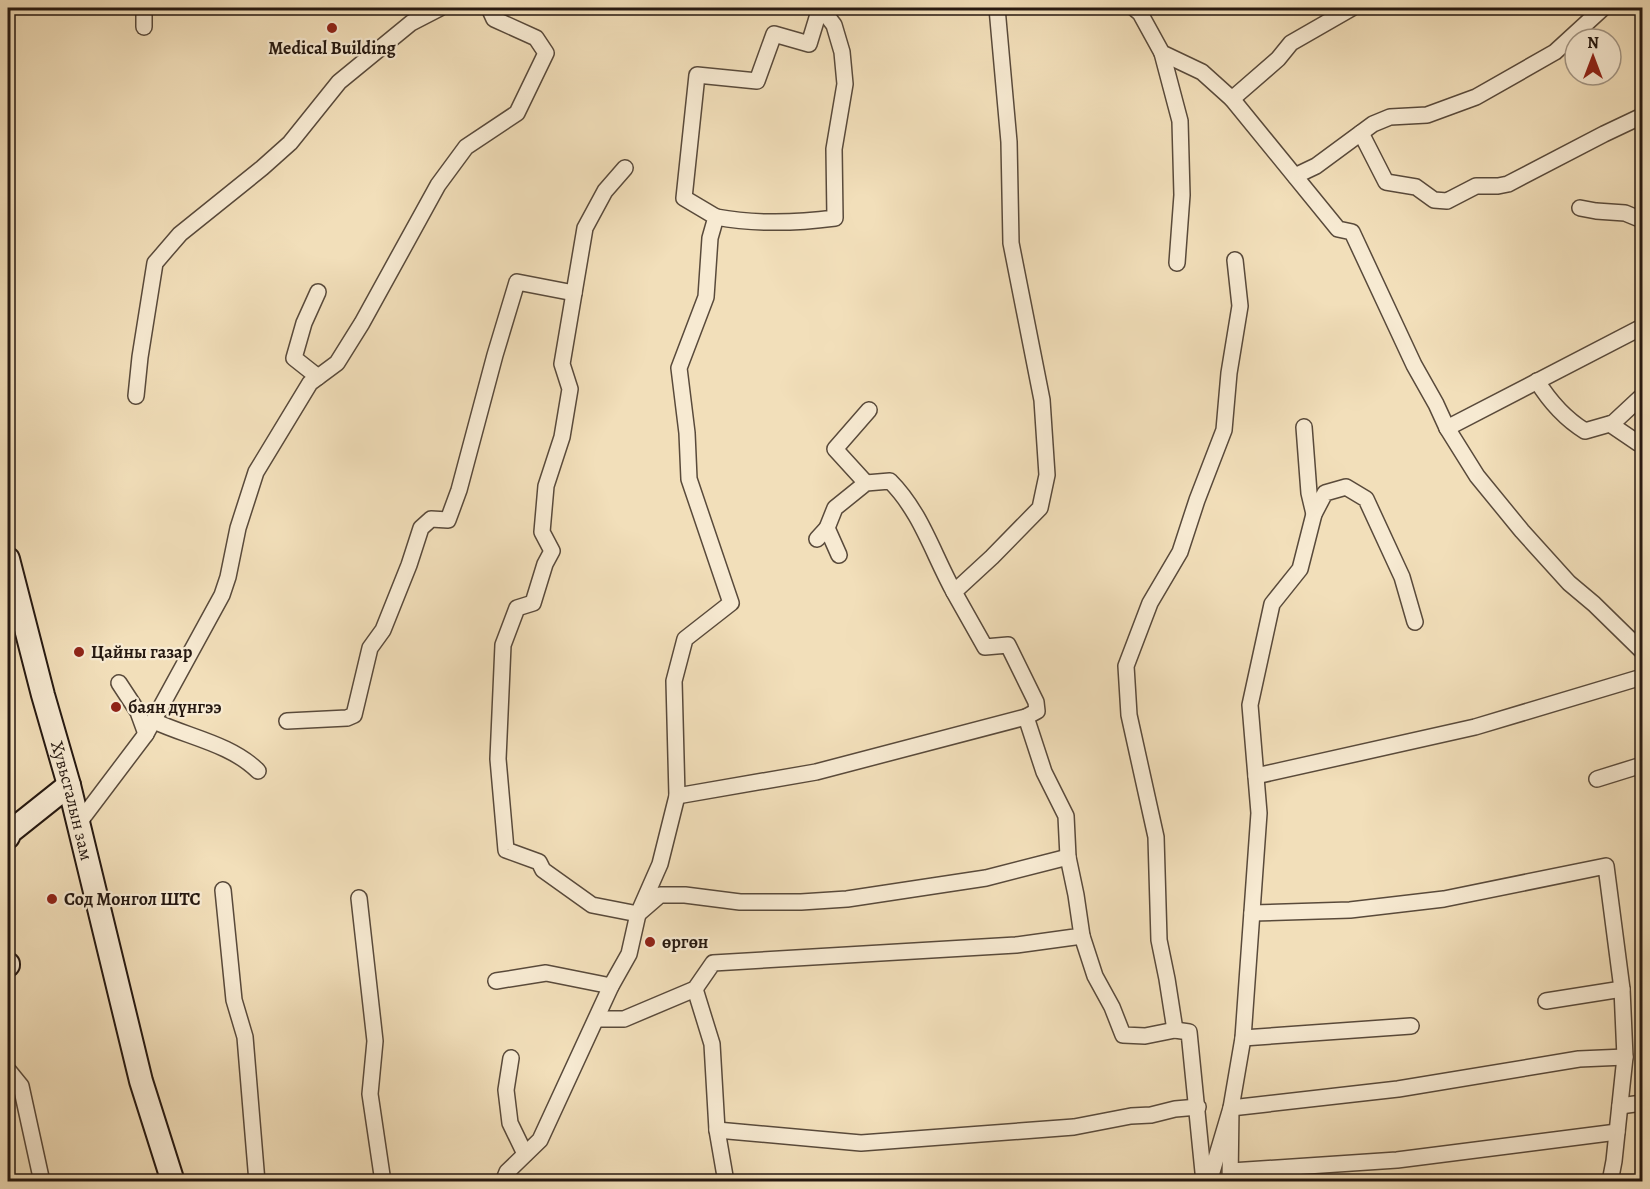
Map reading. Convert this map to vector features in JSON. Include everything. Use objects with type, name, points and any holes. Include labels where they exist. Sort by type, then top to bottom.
[{"type":"main road","name":"Хувьсгалын зам","points":[[8,559],[69,785],[141,1081],[172,1182]]},
{"type":"main road","points":[[8,837],[10,832],[69,785]]},
{"type":"street","points":[[144,8],[144,27]]},
{"type":"street","points":[[136,396],[155,263],[180,234],[262,168],[290,142],[339,82],[411,23],[440,8]]},
{"type":"street","points":[[78,824],[150,728],[222,595],[238,528],[256,472],[310,383],[337,363],[438,185],[466,147],[517,113],[533,83],[546,53],[536,38],[494,19],[486,8]]},
{"type":"street","points":[[821,8],[834,25],[842,52],[844,84],[834,149],[835,218],[801,222],[733,220],[716,217],[684,198],[697,75],[757,81],[774,34],[809,44],[821,8]]},
{"type":"street","points":[[954,592],[1040,508],[1047,475],[1042,400],[1011,243],[1009,142],[997,8]]},
{"type":"street","points":[[1134,8],[1140,13],[1162,53],[1180,121],[1182,195],[1177,263]]},
{"type":"street","points":[[1232,99],[1278,59],[1291,44],[1352,8]]},
{"type":"street","points":[[1295,176],[1316,166],[1374,124],[1389,117],[1427,116],[1476,97],[1555,52],[1603,8]]},
{"type":"street","points":[[1162,53],[1202,72],[1232,99],[1338,230],[1352,232],[1414,365],[1447,428],[1477,476],[1569,583],[1642,651]]},
{"type":"street","points":[[1361,133],[1386,182],[1416,187],[1434,200],[1447,201],[1476,186],[1498,186],[1509,183],[1642,116]]},
{"type":"street","points":[[625,168],[605,191],[585,228],[562,364],[570,389],[562,436],[546,486],[542,532],[552,551],[544,564],[533,603],[517,608],[503,645],[498,759],[506,850],[539,862],[543,870],[592,905],[638,914]]},
{"type":"street","points":[[1580,208],[1625,213],[1642,220]]},
{"type":"street","points":[[503,1182],[507,1172],[540,1140],[611,986],[629,954],[638,914],[660,864],[677,796],[674,681],[685,639],[730,603],[688,479],[687,433],[679,368],[706,297],[710,238],[716,217]]},
{"type":"street","points":[[1175,1030],[1159,940],[1156,837],[1129,715],[1126,666],[1150,603],[1180,552],[1224,430],[1229,374],[1240,306],[1235,261]]},
{"type":"street","points":[[287,721],[347,718],[354,715],[370,648],[383,630],[421,528],[431,519],[448,520],[459,490],[517,282],[574,292]]},
{"type":"street","points":[[318,292],[304,323],[294,358],[318,377]]},
{"type":"street","points":[[1447,428],[1642,327]]},
{"type":"street","points":[[1537,381],[1549,400],[1570,422],[1585,431],[1610,424],[1642,396]]},
{"type":"street","points":[[866,483],[835,449],[868,410]]},
{"type":"street","points":[[1610,424],[1642,444]]},
{"type":"street","points":[[1304,427],[1309,493],[1314,514]]},
{"type":"street","points":[[677,796],[816,772],[1026,717],[1037,711],[1036,702],[1008,645],[985,647],[937,562],[924,527],[899,490],[890,481],[866,483],[835,508],[822,534],[839,555]]},
{"type":"street","points":[[1209,1182],[1231,1108],[1243,1038],[1259,813],[1250,705],[1254,680],[1272,604],[1300,569],[1314,514],[1325,493],[1346,488],[1366,499],[1402,577],[1415,622]]},
{"type":"street","points":[[1256,776],[1475,727],[1642,677]]},
{"type":"street","points":[[119,683],[150,728],[232,752],[248,761],[258,771]]},
{"type":"street","points":[[1026,717],[1044,772],[1066,816],[1068,857],[1077,895],[1082,936],[1095,976],[1112,1007],[1123,1035],[1145,1036],[1175,1030],[1190,1032],[1204,1182]]},
{"type":"street","points":[[1597,779],[1642,765]]},
{"type":"street","points":[[638,914],[660,895],[685,895],[740,902],[847,899],[986,878],[1068,857]]},
{"type":"street","points":[[1252,913],[1350,910],[1444,899],[1606,866],[1622,989],[1625,1057],[1610,1182]]},
{"type":"street","points":[[223,890],[234,1000],[246,1036],[257,1182]]},
{"type":"street","points":[[359,898],[375,1041],[370,1094],[383,1182]]},
{"type":"street","points":[[597,1019],[624,1019],[695,989],[713,963],[1016,945],[1082,936]]},
{"type":"street","points":[[496,981],[546,974],[611,986]]},
{"type":"street","points":[[695,989],[712,1044],[717,1130],[726,1182]]},
{"type":"street","points":[[1546,1001],[1622,989]]},
{"type":"street","points":[[1243,1038],[1411,1026]]},
{"type":"street","points":[[1231,1108],[1398,1089],[1579,1059],[1625,1057]]},
{"type":"street","points":[[511,1058],[506,1090],[510,1123],[525,1154]]},
{"type":"street","points":[[8,1070],[21,1086],[42,1182]]},
{"type":"street","points":[[1620,1106],[1642,1103]]},
{"type":"street","points":[[717,1130],[861,1143],[1074,1127],[1131,1116],[1151,1115],[1175,1108],[1198,1107]]},
{"type":"street","points":[[1231,1108],[1230,1176],[1397,1160],[1617,1132]]},
{"type":"place","name":"Medical Building","points":[[332,28]]},
{"type":"place","name":"Цайны газар","points":[[79,652]]},
{"type":"place","name":"баян дүнгээ","points":[[116,707]]},
{"type":"place","name":"Сод Монгол ШТС","points":[[52,899]]},
{"type":"place","name":"өргөн","points":[[650,942]]}]
